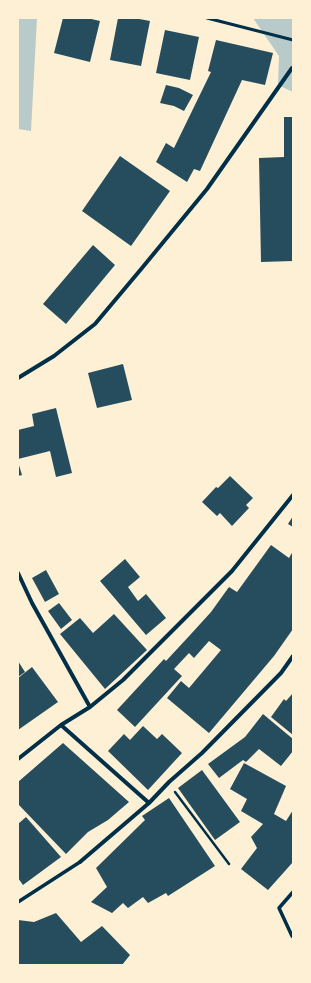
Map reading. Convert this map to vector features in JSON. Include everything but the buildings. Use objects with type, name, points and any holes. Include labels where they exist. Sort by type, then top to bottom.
[{"type":"street","points":[[18,378],[54,356],[95,324],[206,188],[293,68]]},
{"type":"street","points":[[18,759],[61,725],[90,707],[124,680],[232,571],[293,495]]},
{"type":"street","points":[[18,573],[32,603],[90,707]]},
{"type":"street","points":[[18,902],[80,862],[148,803],[202,753],[282,673],[293,656]]},
{"type":"street","points":[[61,725],[148,803]]},
{"type":"street","points":[[293,892],[279,908],[293,937]]},
{"type":"lane","points":[[207,18],[293,40]]},
{"type":"path","points":[[169,782],[176,794],[229,864]]},
{"type":"shaded area","points":[[18,18],[37,18],[31,131],[18,129]]},
{"type":"shaded area","points":[[253,18],[293,18],[293,92],[278,85],[279,56]]}]
